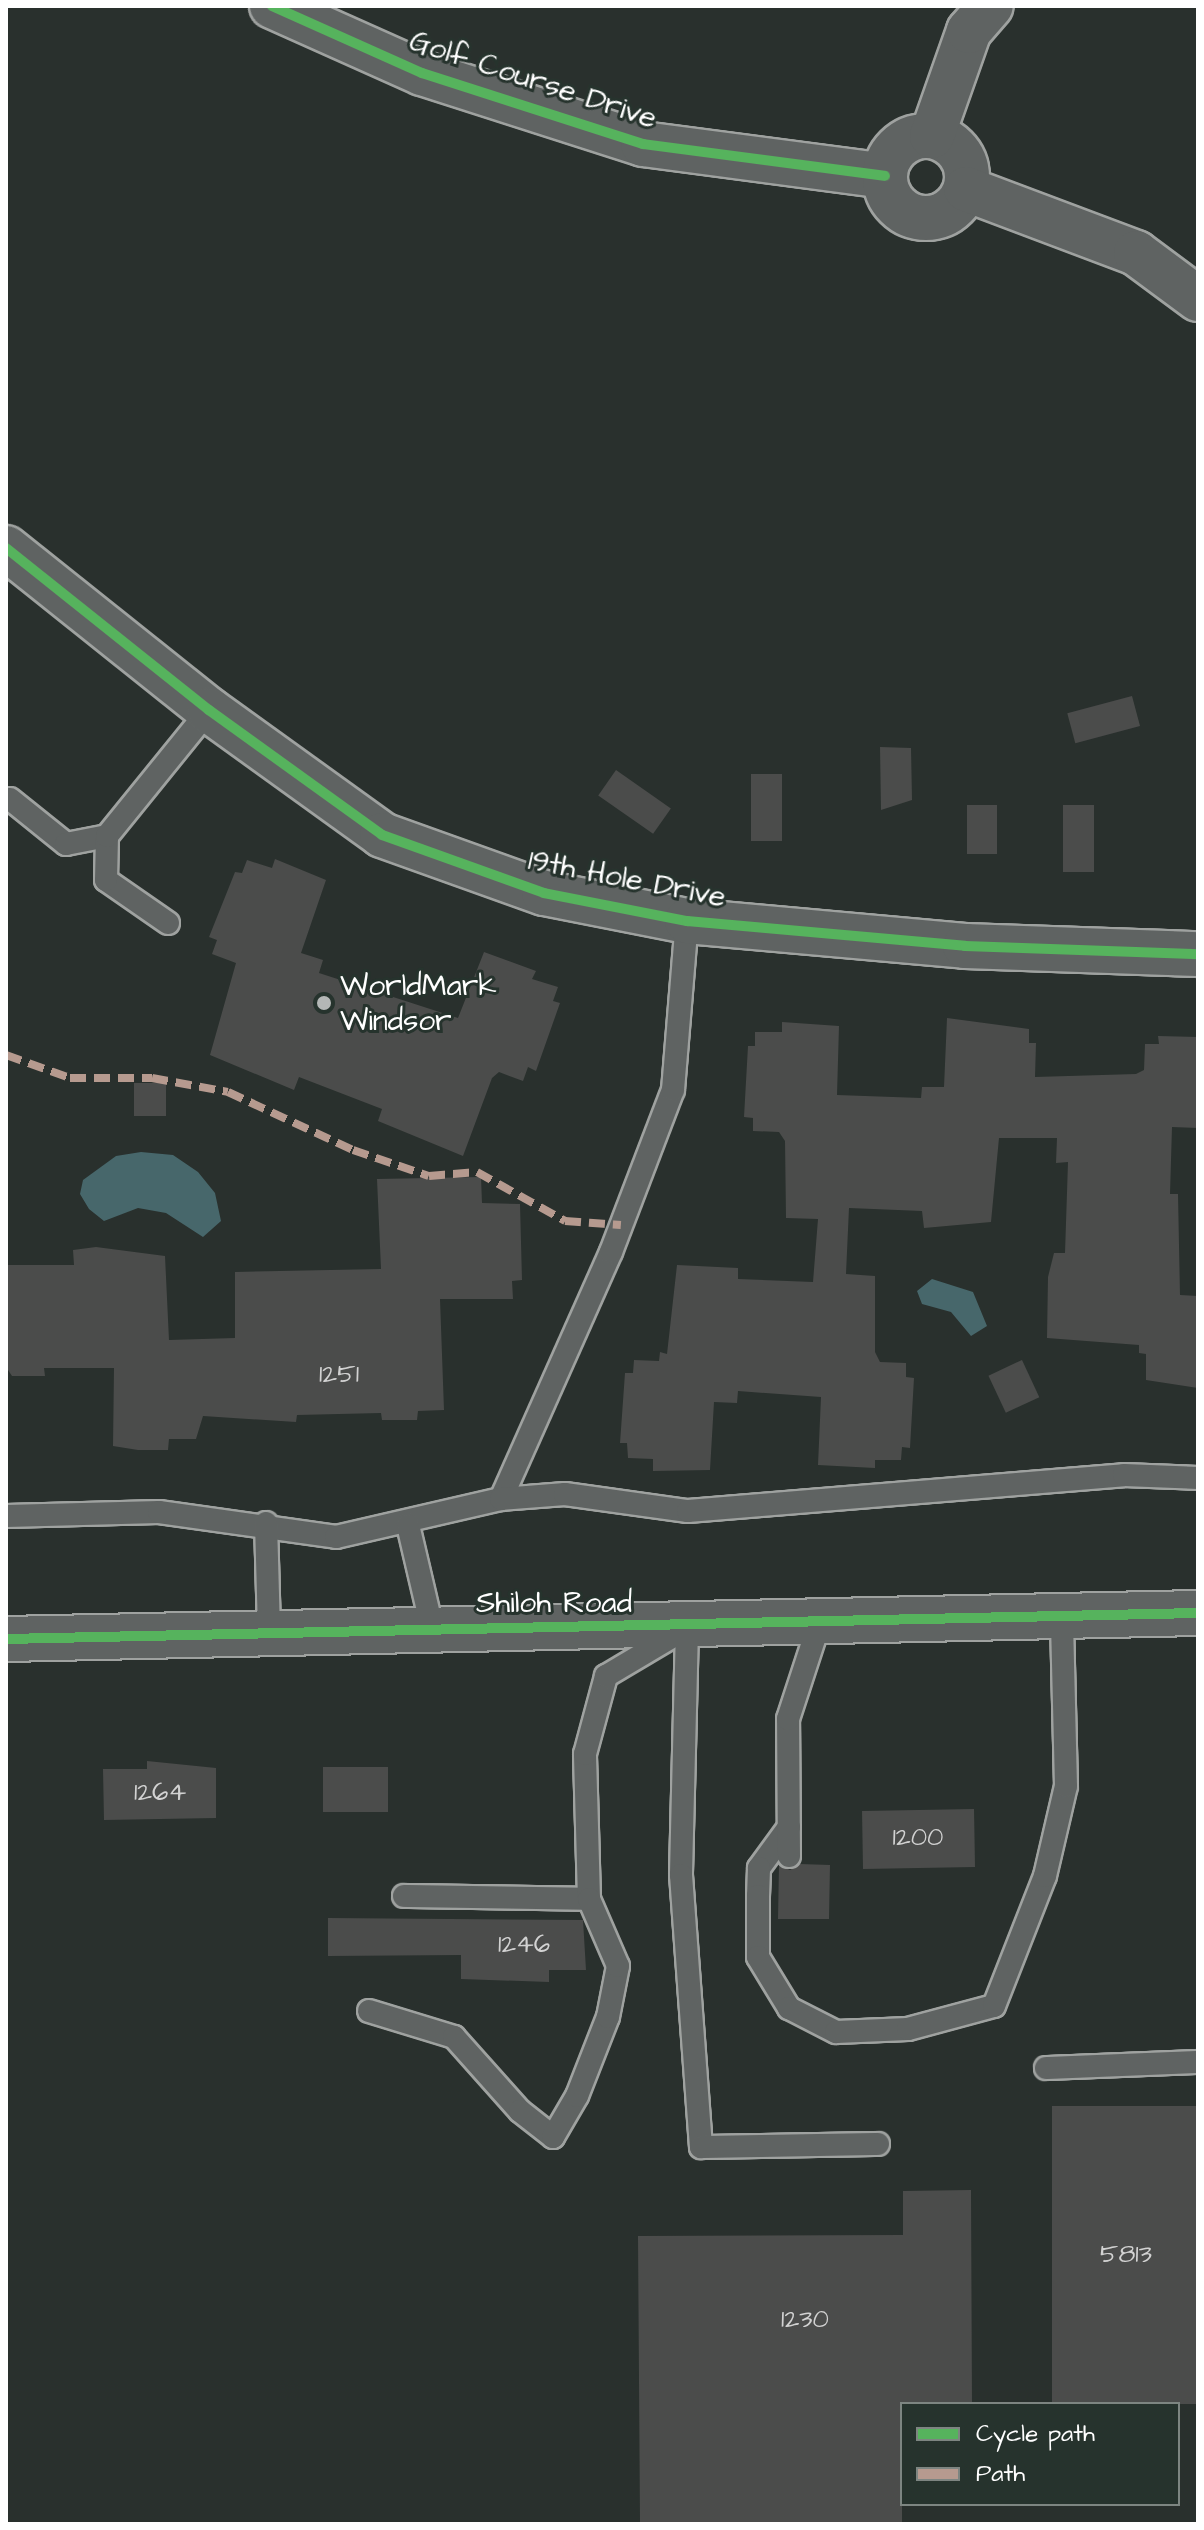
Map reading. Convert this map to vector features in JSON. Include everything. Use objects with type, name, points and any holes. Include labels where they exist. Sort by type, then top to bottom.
[{"type":"street","points":[[932,136],[969,31],[991,6]]},
{"type":"street","name":"Golf Course Drive","points":[[306,12],[422,73],[643,144],[885,176]]},
{"type":"street","points":[[932,136],[957,149],[966,189],[951,211],[913,216],[892,201],[885,176],[905,141],[932,136]]},
{"type":"street","points":[[966,189],[1136,253],[1198,299]]},
{"type":"street","name":"19th Hole Drive","points":[[6,548],[209,710],[382,835],[544,893],[687,921],[965,946],[1198,954]]},
{"type":"street","name":"Shiloh Road","points":[[6,1639],[432,1627],[687,1628],[1198,1613]]},
{"type":"lane","points":[[168,923],[106,880],[107,836],[209,710]]},
{"type":"lane","points":[[10,799],[66,844],[107,836]]},
{"type":"lane","points":[[501,1499],[611,1252],[673,1090],[687,921]]},
{"type":"lane","points":[[6,1516],[159,1512],[266,1523],[336,1537],[408,1525],[501,1499],[565,1494],[688,1511],[1124,1475],[1198,1478]]},
{"type":"lane","points":[[266,1523],[269,1633]]},
{"type":"lane","points":[[408,1525],[432,1627]]},
{"type":"lane","points":[[789,1827],[759,1868],[758,1957],[789,2008],[836,2032],[908,2029],[994,2006],[1041,1889],[1066,1786],[1062,1617]]},
{"type":"lane","points":[[789,1856],[788,1719],[819,1624]]},
{"type":"lane","points":[[369,2011],[454,2037],[520,2111],[553,2137],[577,2096],[608,2017],[618,1966],[589,1899],[585,1754],[606,1676],[687,1628]]},
{"type":"lane","points":[[687,1628],[681,1875],[701,2147],[878,2144]]},
{"type":"lane","points":[[404,1896],[589,1899]]},
{"type":"lane","points":[[1046,2068],[1198,2062]]},
{"type":"water","points":[[141,1152],[173,1155],[198,1172],[215,1193],[221,1221],[203,1237],[166,1213],[138,1208],[104,1221],[89,1209],[80,1194],[83,1180],[116,1156]]},
{"type":"water","points":[[932,1279],[973,1292],[987,1326],[971,1336],[951,1312],[922,1304],[917,1291]]},
{"type":"building","points":[[1132,696],[1140,726],[1075,743],[1067,713]]},
{"type":"building","points":[[880,747],[911,748],[912,800],[881,810]]},
{"type":"building","points":[[616,770],[671,808],[653,834],[598,795]]},
{"type":"building","points":[[751,774],[782,774],[782,841],[751,841]]},
{"type":"building","points":[[967,805],[997,805],[997,854],[967,854]]},
{"type":"building","points":[[1063,805],[1094,805],[1094,872],[1063,872]]},
{"type":"building","name":"WorldMark Windsor","points":[[275,859],[326,880],[301,953],[323,960],[319,973],[458,1018],[484,952],[536,971],[532,979],[558,987],[553,1001],[560,1003],[536,1071],[528,1067],[523,1081],[499,1072],[492,1078],[463,1156],[378,1121],[382,1109],[299,1077],[294,1090],[210,1055],[236,963],[212,954],[217,940],[209,937],[235,872],[242,873],[247,860],[272,868]]},
{"type":"building","points":[[947,1018],[1029,1029],[1029,1043],[1036,1043],[1035,1077],[1136,1074],[1144,1070],[1145,1044],[1159,1044],[1158,1036],[1198,1037],[1198,1128],[1172,1127],[1170,1194],[1178,1194],[1180,1295],[1198,1296],[1198,1388],[1146,1380],[1146,1354],[1139,1353],[1139,1345],[1047,1338],[1048,1277],[1054,1253],[1065,1253],[1068,1162],[1056,1163],[1057,1138],[999,1138],[991,1222],[924,1228],[922,1211],[849,1208],[846,1274],[875,1276],[875,1352],[880,1362],[906,1363],[906,1377],[914,1378],[910,1448],[902,1447],[901,1460],[875,1460],[875,1468],[818,1465],[821,1397],[738,1391],[737,1403],[714,1402],[710,1470],[653,1471],[653,1459],[628,1458],[627,1443],[620,1443],[625,1373],[633,1373],[634,1360],[659,1361],[660,1352],[667,1354],[677,1265],[738,1268],[738,1279],[813,1282],[818,1219],[786,1218],[785,1141],[779,1132],[753,1131],[753,1118],[744,1117],[748,1046],[755,1046],[755,1032],[782,1032],[782,1022],[839,1026],[837,1095],[921,1098],[922,1087],[944,1087]]},
{"type":"building","points":[[134,1083],[166,1083],[166,1116],[134,1116]]},
{"type":"building","points":[[481,1177],[482,1203],[520,1204],[522,1280],[512,1281],[513,1299],[440,1299],[444,1410],[418,1411],[417,1420],[382,1420],[381,1413],[297,1415],[296,1422],[203,1416],[196,1439],[169,1439],[168,1450],[138,1450],[113,1446],[114,1368],[44,1368],[45,1376],[12,1376],[6,1367],[6,1265],[74,1265],[73,1250],[96,1247],[165,1256],[169,1340],[235,1338],[235,1272],[381,1269],[377,1179]]},
{"type":"building","points":[[1022,1360],[1039,1397],[1006,1413],[988,1376]]},
{"type":"building","points":[[147,1761],[216,1768],[216,1818],[104,1820],[103,1769],[147,1769]]},
{"type":"building","points":[[323,1767],[388,1767],[388,1812],[323,1812]]},
{"type":"building","points":[[974,1809],[975,1867],[863,1869],[862,1811]]},
{"type":"building","points":[[800,1864],[830,1865],[829,1919],[778,1919],[779,1865],[790,1870]]},
{"type":"building","points":[[328,1918],[583,1920],[586,1970],[549,1970],[549,1982],[461,1979],[461,1955],[328,1956]]},
{"type":"building","points":[[1052,2106],[1198,2106],[1198,2404],[1052,2402]]},
{"type":"building","points":[[971,2190],[972,2402],[900,2402],[902,2524],[640,2524],[638,2236],[903,2235],[903,2191]]},
{"type":"marked path","points":[[6,1055],[70,1078],[152,1078],[228,1092],[353,1150],[429,1176],[477,1172],[565,1221],[621,1225]]},
{"type":"cycle path","points":[[272,6],[422,73],[643,144],[885,176]]},
{"type":"cycle path","points":[[6,548],[209,710],[382,835],[544,893],[687,921],[965,946],[1198,954]]},
{"type":"cycle path","points":[[6,1639],[1198,1613]]},
{"type":"place","name":"WorldMark Windsor","points":[[324,1003]]}]
